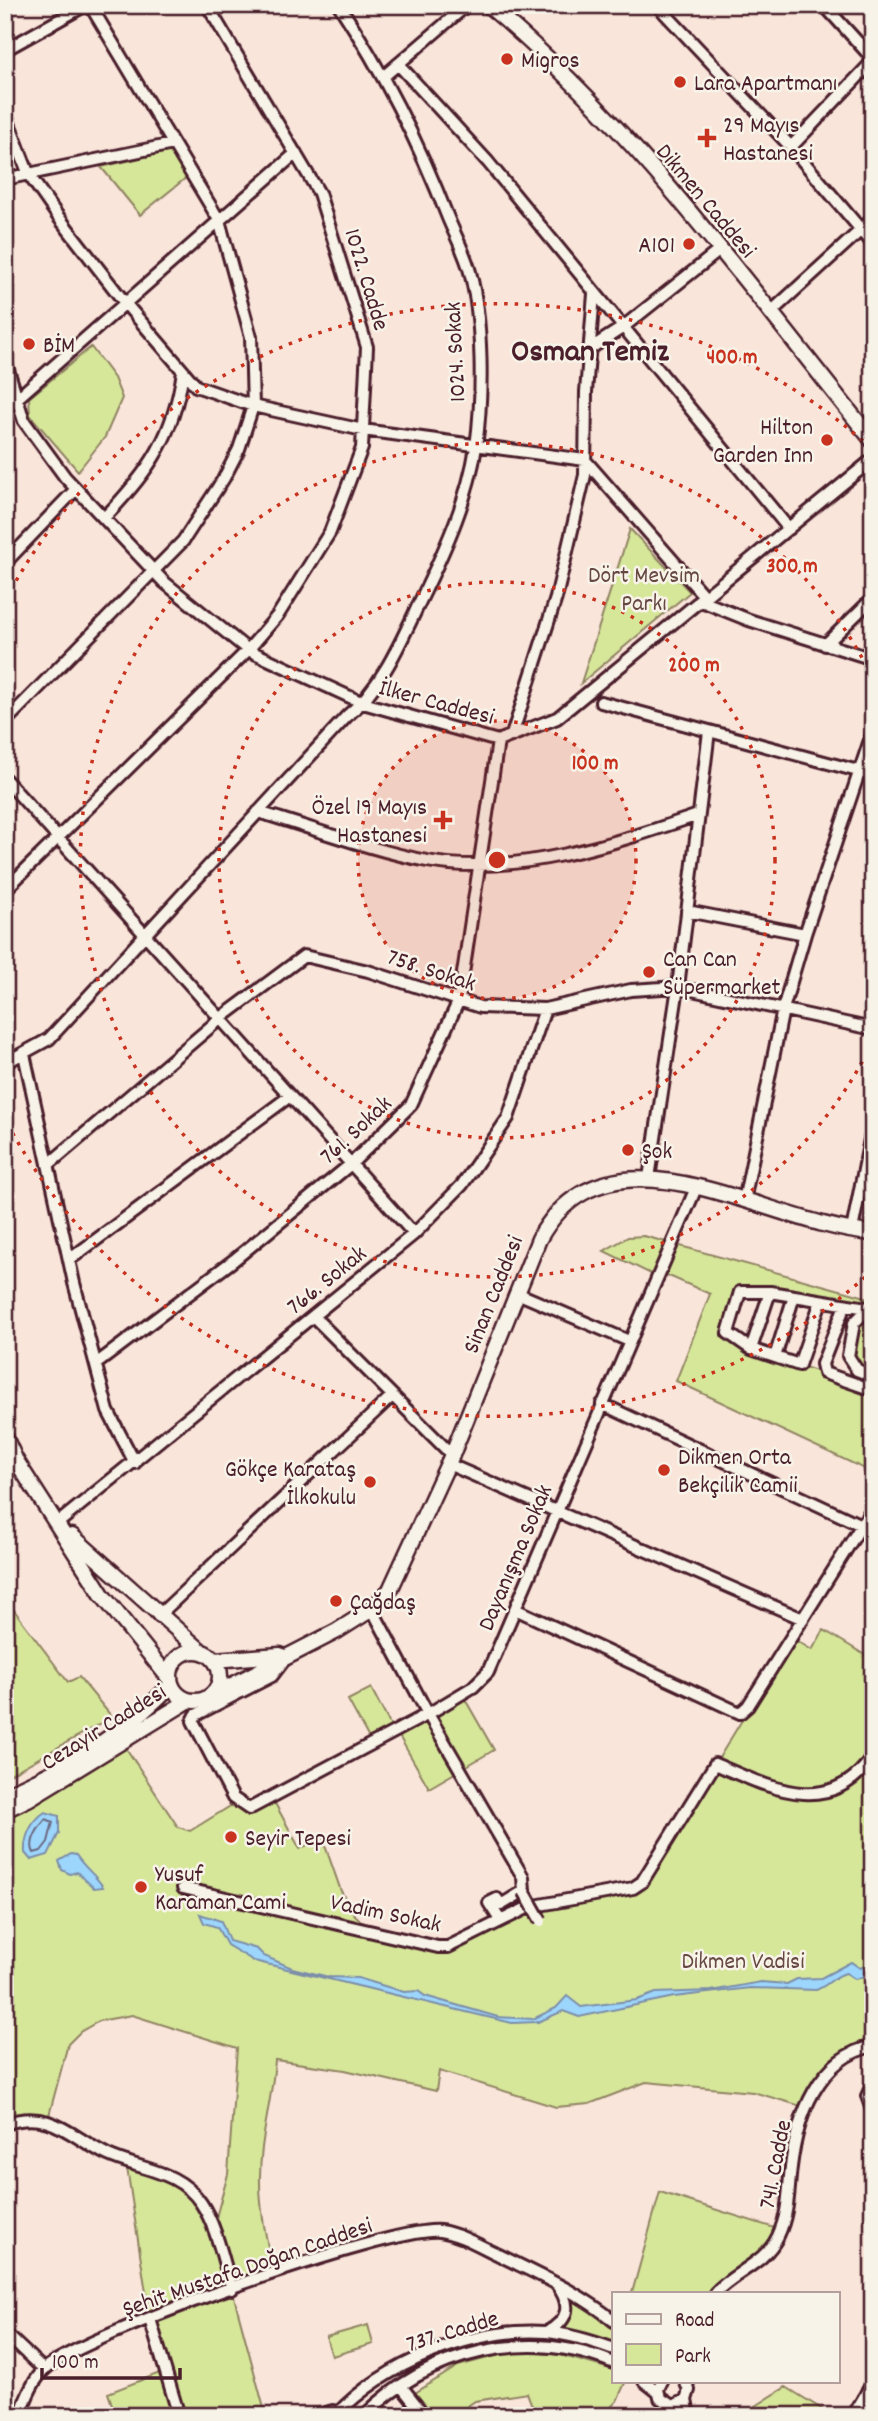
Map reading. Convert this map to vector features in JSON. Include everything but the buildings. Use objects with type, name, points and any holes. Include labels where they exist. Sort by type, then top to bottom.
[{"type":"main road","name":"Dikmen Caddesi","points":[[488,5],[523,34],[596,106],[681,199],[873,441]]},
{"type":"main road","name":"Sinan Caddesi","points":[[211,1696],[337,1631],[372,1609],[390,1590],[450,1459],[539,1239],[561,1207],[598,1183],[649,1178],[873,1233]]},
{"type":"main road","points":[[5,1437],[15,1460],[103,1596],[181,1698],[196,1702],[211,1696],[219,1682],[214,1660],[158,1616],[58,1523]]},
{"type":"main road","points":[[170,1681],[179,1656],[201,1651]]},
{"type":"main road","name":"Sinan Caddesi","points":[[214,1660],[289,1654]]},
{"type":"main road","name":"Cezayir Caddesi","points":[[5,1810],[114,1741],[152,1705],[170,1681]]},
{"type":"main road","name":"Cezayir Caddesi","points":[[5,1795],[188,1701]]},
{"type":"street","points":[[5,50],[88,5],[219,220],[251,337],[253,406],[239,449],[224,478],[183,541],[5,722]]},
{"type":"street","name":"1022. Cadde","points":[[207,5],[319,192],[368,347],[362,448],[330,532],[278,615],[248,650]]},
{"type":"street","name":"1024. Sokak","points":[[5,1062],[49,1039],[258,812],[363,703],[402,639],[454,530],[477,447],[478,331],[470,272],[415,139],[383,77],[339,5]]},
{"type":"street","points":[[383,77],[467,5]]},
{"type":"street","points":[[657,5],[791,147],[873,244]]},
{"type":"street","points":[[791,147],[873,60],[824,5]]},
{"type":"street","points":[[398,64],[488,163],[789,528]]},
{"type":"street","points":[[5,113],[29,175],[125,303],[197,386],[253,406],[363,430],[585,460],[701,598],[749,620],[873,659]]},
{"type":"street","points":[[5,179],[173,144]]},
{"type":"street","points":[[5,409],[296,153]]},
{"type":"street","points":[[770,313],[873,219]]},
{"type":"street","points":[[591,348],[622,328],[721,250]]},
{"type":"street","points":[[512,735],[556,598],[585,475],[594,294]]},
{"type":"street","name":"İlker Caddesi","points":[[5,360],[24,421],[76,489],[155,572],[248,650],[363,703],[498,741],[557,718],[873,459]]},
{"type":"street","points":[[104,519],[139,482],[162,443],[178,408],[183,371]]},
{"type":"street","points":[[5,563],[76,489]]},
{"type":"street","points":[[825,645],[873,598]]},
{"type":"street","points":[[5,890],[61,838],[248,650]]},
{"type":"street","points":[[601,702],[873,775]]},
{"type":"street","points":[[649,1178],[678,987],[709,731]]},
{"type":"street","points":[[744,1201],[783,1009],[805,934],[873,731]]},
{"type":"street","name":"761. Sokak","points":[[96,1364],[234,1260],[351,1164],[411,1105],[459,1000],[498,741]]},
{"type":"street","points":[[5,779],[61,838],[414,1234]]},
{"type":"street","points":[[258,812],[427,861],[479,866],[598,849],[698,815]]},
{"type":"street","points":[[687,911],[805,934]]},
{"type":"street","name":"758. Sokak","points":[[48,1166],[221,1018],[303,956],[368,971],[480,1007],[545,1009],[631,990],[678,987],[873,1029]]},
{"type":"street","name":"766. Sokak","points":[[58,1523],[414,1234],[462,1185],[508,1118],[545,1009]]},
{"type":"street","points":[[24,1054],[69,1260],[108,1411],[135,1463]]},
{"type":"street","points":[[69,1260],[290,1096]]},
{"type":"street","points":[[852,1230],[873,1124]]},
{"type":"street","name":"Dayanışma Sokak","points":[[289,1654],[272,1676],[195,1715],[193,1721],[233,1798],[249,1809],[428,1714],[482,1680],[696,1188]]},
{"type":"street","points":[[821,1301],[799,1365],[751,1349],[729,1333],[740,1292],[770,1292],[870,1309]]},
{"type":"street","points":[[751,1349],[770,1292]]},
{"type":"street","points":[[517,1293],[629,1341]]},
{"type":"street","points":[[775,1357],[794,1296]]},
{"type":"street","points":[[845,1305],[822,1364],[824,1373],[873,1390]]},
{"type":"street","points":[[870,1309],[854,1323],[848,1356],[857,1370],[873,1376]]},
{"type":"street","points":[[314,1317],[393,1396],[450,1459],[557,1510],[803,1619]]},
{"type":"street","points":[[158,1616],[393,1396]]},
{"type":"street","points":[[602,1404],[861,1525]]},
{"type":"street","points":[[515,1609],[740,1713],[748,1706],[873,1507]]},
{"type":"street","points":[[372,1609],[428,1714],[523,1877],[524,1891],[541,1921]]},
{"type":"street","name":"Vadim Sokak","points":[[183,1888],[438,1947],[448,1947],[529,1907],[622,1891],[642,1882],[715,1764],[779,1792],[802,1794],[840,1785],[873,1756]]},
{"type":"street","points":[[500,1920],[489,1903],[497,1899],[501,1905],[524,1891]]},
{"type":"street","name":"741. Cadde","points":[[716,2292],[756,2263],[777,2239],[787,2211],[794,2149],[822,2077],[842,2057],[873,2046]]},
{"type":"street","points":[[873,2083],[867,2095],[873,2112]]},
{"type":"street","points":[[5,2124],[37,2120],[59,2126],[107,2155],[176,2179],[202,2204],[212,2224],[232,2289]]},
{"type":"street","name":"Şehit Mustafa Doğan Caddesi","points":[[44,2370],[87,2344],[232,2289],[313,2260],[426,2231],[460,2237],[555,2283],[612,2320]]},
{"type":"street","points":[[547,2332],[563,2322],[567,2314],[564,2295],[555,2283]]},
{"type":"street","points":[[150,2319],[179,2416]]},
{"type":"street","name":"737. Cadde","points":[[315,2416],[340,2414],[368,2387],[427,2356],[496,2335],[547,2332],[612,2348]]},
{"type":"street","points":[[5,2333],[44,2370],[20,2416]]},
{"type":"street","name":"737. Cadde","points":[[364,2416],[401,2386],[446,2362],[496,2348],[553,2347],[612,2362]]},
{"type":"street","points":[[687,2382],[689,2416]]},
{"type":"street","points":[[853,2416],[873,2382]]},
{"type":"street","points":[[401,2386],[425,2416]]},
{"type":"street","points":[[660,2386],[674,2416]]},
{"type":"street","points":[[667,2405],[677,2406],[686,2400]]},
{"type":"green space","points":[[171,151],[187,177],[140,215],[101,167]]},
{"type":"green space","points":[[91,347],[114,378],[122,398],[105,437],[78,471],[30,415],[29,398]]},
{"type":"green space","name":"Dört Mevsim Parkı","points":[[630,529],[690,592],[581,683]]},
{"type":"green space","points":[[873,1167],[873,1222],[866,1221]]},
{"type":"green space","points":[[644,1236],[873,1299],[873,1376],[850,1363],[854,1323],[867,1310],[740,1287],[733,1292],[722,1329],[722,1335],[733,1343],[873,1390],[871,1472],[676,1381],[710,1294],[660,1272],[657,1277],[604,1251],[628,1237]]},
{"type":"green space","points":[[5,1598],[68,1682],[79,1677],[112,1717],[5,1777]]},
{"type":"green space","name":"Dikmen Vadisi","points":[[824,1630],[873,1660],[873,2046],[842,2057],[808,2108],[753,2092],[646,2082],[589,2104],[556,2107],[439,2071],[436,2091],[345,2070],[275,2060],[260,2183],[273,2274],[232,2289],[266,2416],[116,2416],[108,2393],[165,2371],[150,2319],[126,2161],[176,2179],[215,2221],[228,2174],[237,2048],[132,2015],[99,2021],[80,2032],[68,2044],[47,2123],[5,2124],[5,1810],[122,1742],[178,1827],[190,1831],[237,1802],[241,1805],[272,1798],[300,1849],[322,1837],[341,1891],[354,1914],[370,1930],[438,1947],[512,1914],[633,1888],[711,1771],[792,1638],[812,1650]]},
{"type":"green space","points":[[371,1688],[394,1732],[372,1744],[348,1700]]},
{"type":"green space","points":[[462,1694],[494,1750],[429,1788],[396,1731]]},
{"type":"green space","points":[[660,2192],[781,2230],[777,2239],[716,2292],[632,2292]]},
{"type":"green space","points":[[555,2283],[612,2320],[612,2348],[557,2327],[567,2314]]},
{"type":"green space","points":[[368,2325],[373,2344],[332,2356],[326,2337]]},
{"type":"green space","points":[[514,2351],[560,2355],[612,2369],[612,2382],[625,2383],[617,2401],[602,2416],[536,2416],[527,2393],[475,2401],[453,2416],[432,2416],[415,2393],[458,2366]]},
{"type":"green space","points":[[786,2387],[833,2416],[740,2416]]},
{"type":"water","points":[[45,1812],[59,1816],[59,1833],[48,1855],[31,1860],[25,1853],[27,1835],[32,1825]]},
{"type":"water","points":[[71,1854],[76,1855],[103,1887],[94,1888],[77,1872],[70,1874],[62,1870],[59,1861]]},
{"type":"water","points":[[200,1914],[221,1921],[229,1941],[257,1949],[264,1956],[292,1968],[329,1977],[358,1978],[404,1992],[418,1991],[425,1996],[498,2017],[533,2019],[556,2008],[567,1996],[581,2007],[637,2000],[656,1993],[711,1991],[761,1982],[787,1984],[797,1979],[821,1978],[851,1962],[860,1968],[873,1962],[870,1972],[865,1976],[855,1979],[846,1973],[842,1974],[816,1990],[750,1988],[674,1997],[579,2017],[563,2011],[538,2022],[512,2023],[254,1961],[227,1945],[217,1927],[204,1923]]},
{"type":"place","name":"Migros","points":[[507,59]]},
{"type":"place","name":"Lara Apartmanı","points":[[680,82]]},
{"type":"place","name":"29 Mayıs Hastanesi","points":[[707,138]]},
{"type":"place","name":"A101","points":[[689,244]]},
{"type":"place","name":"BİM","points":[[29,344]]},
{"type":"place","name":"Hilton Garden Inn","points":[[827,440]]},
{"type":"place","name":"Özel 19 Mayıs Hastanesi","points":[[443,820]]},
{"type":"place","name":"Can Can Süpermarket","points":[[649,972]]},
{"type":"place","name":"Şok","points":[[628,1150]]},
{"type":"place","name":"Dikmen Orta Bekçilik Camii","points":[[664,1470]]},
{"type":"place","name":"Gökçe Karataş İlkokulu","points":[[370,1482]]},
{"type":"place","name":"Çağdaş","points":[[336,1601]]},
{"type":"place","name":"Seyir Tepesi","points":[[231,1837]]},
{"type":"place","name":"Yusuf Karaman Cami","points":[[141,1887]]},
{"type":"district","name":"Osman Temiz","points":[[590,349]]}]
